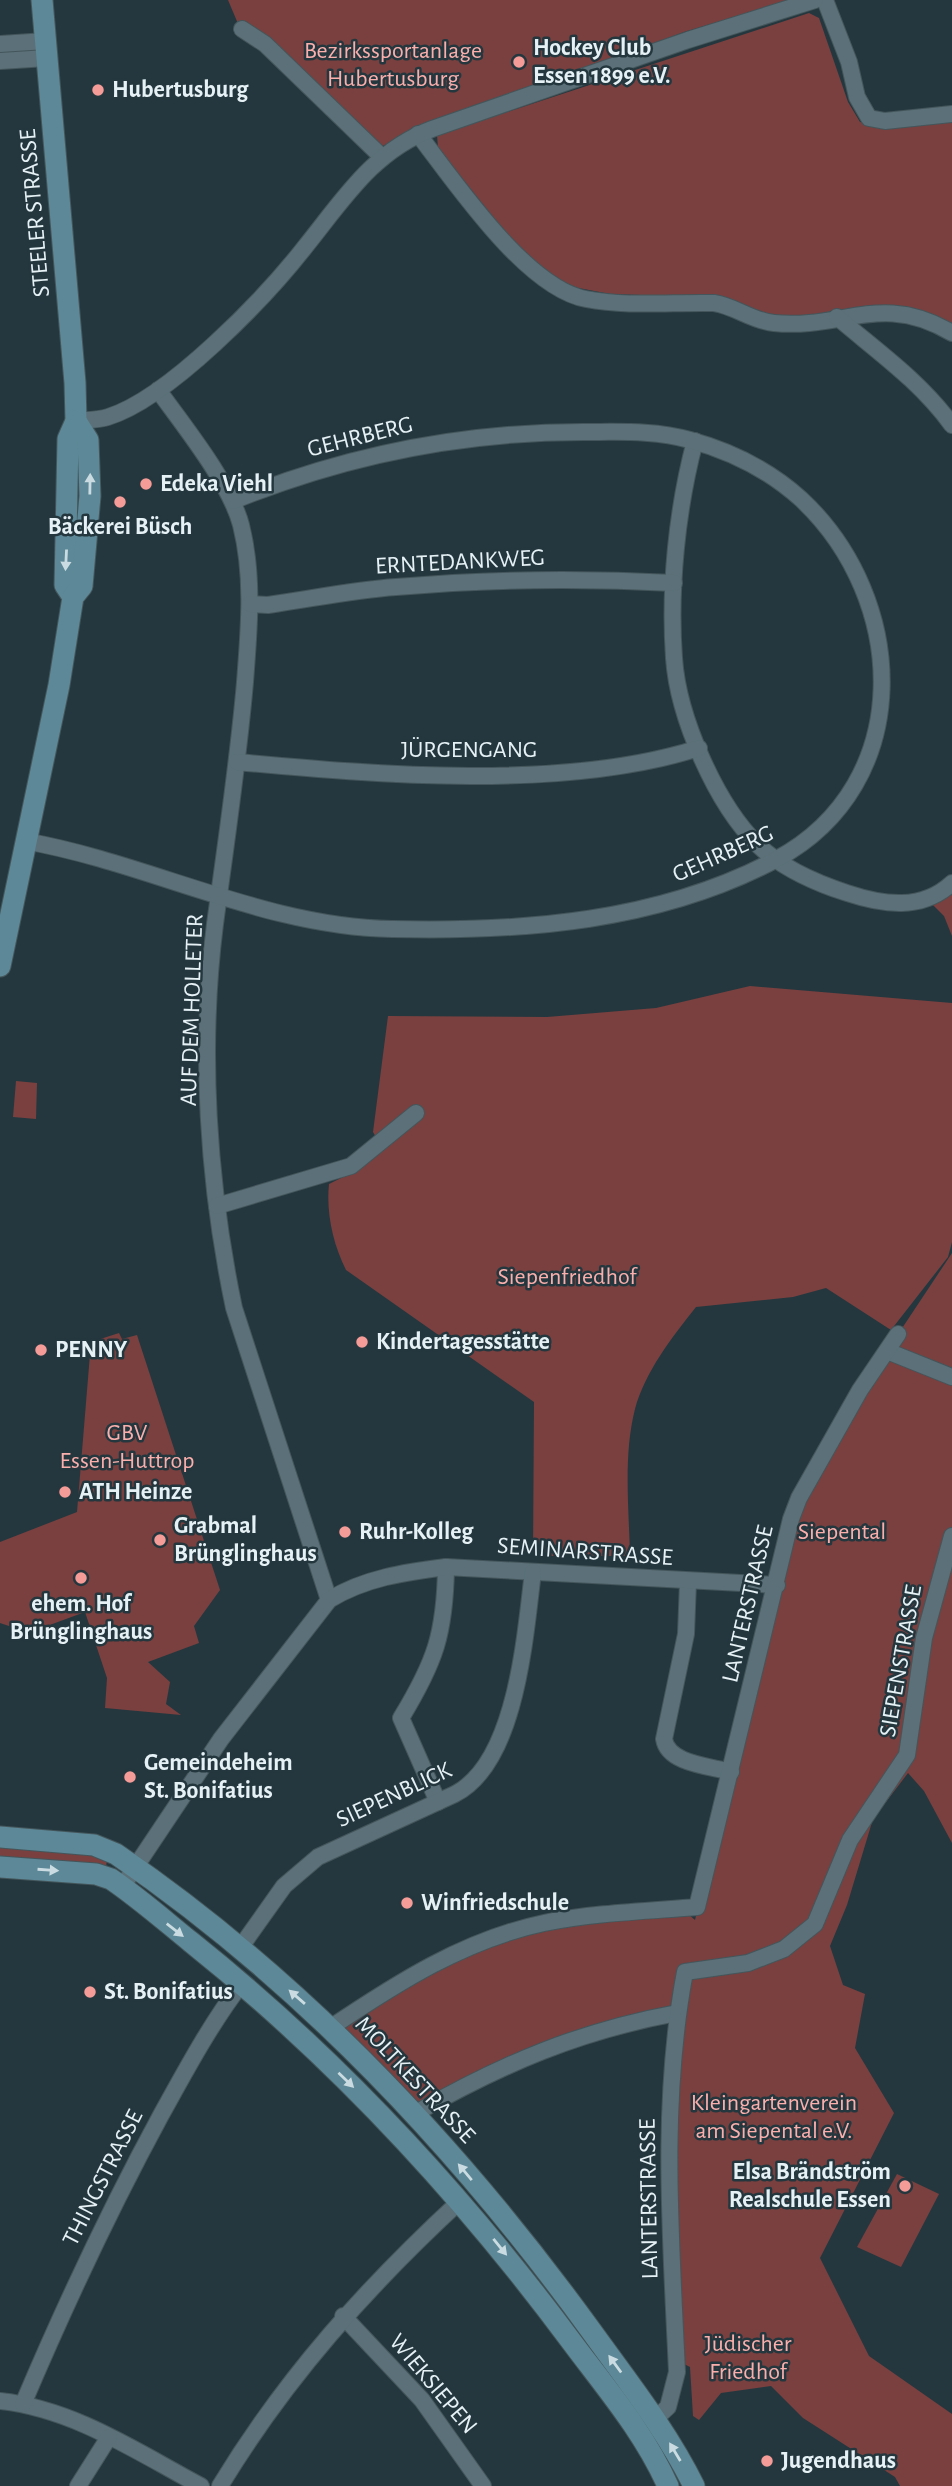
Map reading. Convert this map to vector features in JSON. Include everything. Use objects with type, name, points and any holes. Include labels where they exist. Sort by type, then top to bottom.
[{"type":"street","name":"STEELER STRASSE","points":[[0,966],[59,685],[73,597],[82,586],[90,496],[89,440],[76,421],[73,351],[42,0]]},
{"type":"street","points":[[76,421],[107,417],[158,390],[234,325],[275,284],[355,181],[382,157],[418,134],[688,40],[815,0]]},
{"type":"street","points":[[825,0],[849,62],[862,109],[869,118],[885,121],[952,114]]},
{"type":"street","points":[[242,29],[265,44],[382,157]]},
{"type":"street","points":[[0,44],[47,50]]},
{"type":"street","points":[[0,61],[47,50]]},
{"type":"street","points":[[418,134],[504,241],[538,277],[567,293],[606,302],[724,304],[755,320],[774,324],[887,312],[914,316],[952,334]]},
{"type":"street","points":[[837,317],[891,358],[920,386],[952,425]]},
{"type":"street","name":"AUF DEM HOLLETER","points":[[158,390],[233,500],[247,552],[250,604],[237,762],[211,981],[209,1037],[215,1182],[234,1308],[329,1600]]},
{"type":"street","name":"GEHRBERG","points":[[26,841],[282,914],[361,928],[547,924],[654,908],[717,887],[777,859],[825,822],[846,799],[862,773],[875,741],[881,712],[880,645],[870,607],[856,571],[820,520],[777,480],[749,463],[695,441],[653,432],[526,432],[450,440],[351,460],[233,500]]},
{"type":"street","points":[[695,441],[688,467],[674,583],[674,660],[686,714],[699,748],[729,807],[759,846],[821,884],[891,904],[922,900],[952,883]]},
{"type":"street","name":"ERNTEDANKWEG","points":[[250,604],[268,605],[393,587],[479,580],[674,583]]},
{"type":"street","name":"JÜRGENGANG","points":[[237,762],[383,773],[475,775],[610,766],[699,748]]},
{"type":"street","points":[[217,1206],[351,1166],[416,1113]]},
{"type":"street","name":"LANTERSTRASSE","points":[[330,2028],[402,1979],[474,1945],[544,1923],[697,1907],[799,1498],[860,1390],[898,1334]]},
{"type":"street","points":[[887,1351],[952,1377]]},
{"type":"street","name":"SIEPENSTRASSE","points":[[685,1972],[748,1963],[784,1949],[815,1924],[850,1840],[907,1755],[925,1638],[952,1536]]},
{"type":"street","points":[[438,1802],[401,1718],[435,1655],[445,1607],[446,1567]]},
{"type":"street","name":"SEMINARSTRASSE","points":[[122,1887],[221,1739],[329,1600],[375,1580],[446,1567],[777,1585]]},
{"type":"street","name":"SIEPENBLICK","points":[[240,1948],[284,1886],[318,1857],[472,1784],[488,1764],[518,1674],[533,1572]]},
{"type":"street","points":[[688,1582],[686,1634],[664,1739],[665,1747],[675,1757],[732,1772]]},
{"type":"street","name":"MOLTKESTRASSE","points":[[0,1836],[94,1845],[116,1853],[240,1948],[330,2028],[416,2113],[541,2261],[655,2419],[694,2486]]},
{"type":"street","name":"MOLTKESTRASSE","points":[[0,1867],[96,1874],[122,1887],[242,1983],[358,2092],[460,2201],[517,2269],[643,2437],[668,2486]]},
{"type":"street","name":"LANTERSTRASSE","points":[[655,2419],[668,2407],[677,2372],[668,2152],[677,2014],[685,1972]]},
{"type":"street","name":"THINGSTRASSE","points":[[23,2404],[88,2256],[129,2174],[181,2079],[242,1983]]},
{"type":"street","points":[[416,2113],[475,2079],[548,2047],[629,2022],[677,2014]]},
{"type":"street","points":[[220,2486],[269,2411],[343,2316],[398,2258],[460,2201]]},
{"type":"street","name":"WIEKSIEPEN","points":[[343,2316],[422,2400],[483,2486]]},
{"type":"street","points":[[0,2401],[23,2404],[62,2415],[201,2486]]},
{"type":"street","points":[[78,2486],[109,2437]]},
{"type":"green space","name":"Bezirkssportanlage Hubertusburg","points":[[228,0],[791,0],[684,32],[544,84],[432,120],[381,147],[239,26]]},
{"type":"green space","points":[[809,13],[819,18],[848,102],[860,122],[873,124],[952,115],[952,332],[913,314],[779,321],[704,297],[610,294],[568,286],[543,270],[509,237],[438,148],[437,135]]},
{"type":"green space","points":[[952,889],[952,936],[944,916],[929,901]]},
{"type":"green space","name":"Siepenfriedhof","points":[[750,986],[952,1003],[952,1242],[948,1257],[891,1330],[826,1288],[793,1297],[696,1307],[652,1368],[635,1409],[628,1464],[630,1556],[533,1556],[534,1402],[346,1270],[334,1239],[329,1184],[357,1170],[377,1139],[373,1132],[388,1016],[547,1017],[656,1008]]},
{"type":"green space","points":[[16,1081],[37,1083],[36,1119],[13,1117]]},
{"type":"green space","points":[[952,1253],[952,1843],[924,1791],[908,1773],[873,1819],[847,1905],[830,1946],[843,1985],[865,1994],[855,2048],[894,2113],[820,2258],[869,2356],[952,2414],[952,2486],[900,2486],[895,2477],[803,2418],[771,2386],[721,2393],[699,2420],[693,2416],[690,2367],[682,2363],[674,2285],[677,2013],[629,2021],[416,2113],[334,2030],[435,1970],[516,1936],[562,1926],[616,1919],[688,1914],[695,1920],[792,1519],[861,1390]]},
{"type":"green space","name":"GBV Essen-Huttrop","points":[[119,1333],[122,1339],[137,1335],[220,1590],[194,1626],[199,1643],[148,1662],[170,1682],[166,1704],[181,1715],[105,1708],[107,1678],[85,1612],[28,1633],[25,1639],[17,1641],[12,1627],[0,1623],[0,1542],[77,1512],[91,1342]]},
{"type":"green space","points":[[0,1847],[107,1857],[106,1869],[0,1862]]},
{"type":"green space","points":[[897,2174],[939,2194],[901,2267],[857,2247]]},
{"type":"place","name":"Hockey Club Essen 1899 e.V.","points":[[519,62]]},
{"type":"place","name":"Hubertusburg","points":[[98,90]]},
{"type":"place","name":"Edeka Viehl","points":[[146,484]]},
{"type":"place","name":"Bäckerei Büsch","points":[[120,502]]},
{"type":"place","name":"Kindertagesstätte","points":[[362,1342]]},
{"type":"place","name":"PENNY","points":[[41,1350]]},
{"type":"place","name":"ATH Heinze","points":[[65,1492]]},
{"type":"place","name":"Ruhr-Kolleg","points":[[345,1532]]},
{"type":"place","name":"Grabmal Brünglinghaus","points":[[160,1540]]},
{"type":"place","name":"ehem. Hof Brünglinghaus","points":[[81,1578]]},
{"type":"place","name":"Gemeindeheim St. Bonifatius","points":[[130,1777]]},
{"type":"place","name":"Winfriedschule","points":[[407,1903]]},
{"type":"place","name":"St. Bonifatius","points":[[90,1992]]},
{"type":"place","name":"Elsa Brändström Realschule Essen","points":[[905,2186]]},
{"type":"place","name":"Jugendhaus","points":[[767,2461]]},
{"type":"park label","name":"Siepental","points":[[842,1532]]},
{"type":"park label","name":"Kleingartenverein am Siepental e.V.","points":[[774,2117]]},
{"type":"park label","name":"Jüdischer Friedhof","points":[[748,2358]]}]
